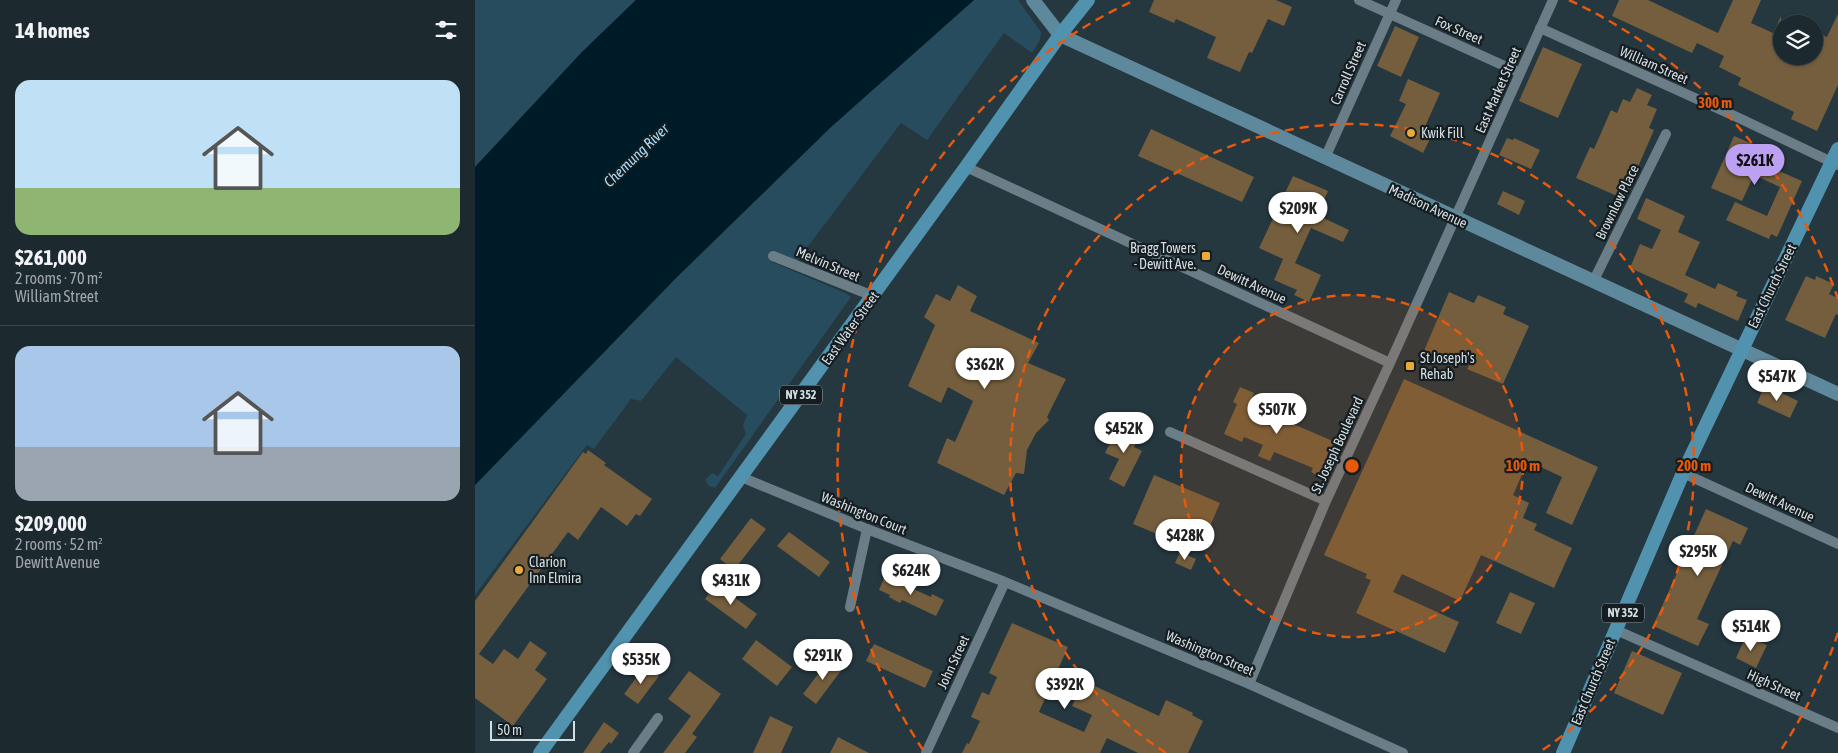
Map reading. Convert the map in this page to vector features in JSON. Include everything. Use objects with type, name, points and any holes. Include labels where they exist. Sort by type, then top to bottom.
[{"type":"main road","name":"Madison Avenue","points":[[1033,0],[1060,35],[1455,219],[1838,394]]},
{"type":"main road","name":"East Water Street","points":[[540,753],[873,296],[1060,35],[1088,0]]},
{"type":"main road","name":"East Church Street","points":[[1563,753],[1683,473],[1741,350],[1835,164],[1838,149]]},
{"type":"street","name":"Fox Street","points":[[1359,0],[1520,73]]},
{"type":"street","name":"Carroll Street","points":[[1325,158],[1396,0]]},
{"type":"street","name":"East Market Street","points":[[1455,219],[1553,0]]},
{"type":"street","name":"William Street","points":[[1540,28],[1739,118],[1835,164]]},
{"type":"street","name":"Brownlow Place","points":[[1593,282],[1666,134]]},
{"type":"street","name":"Dewitt Avenue","points":[[966,167],[1390,363]]},
{"type":"street","name":"St. Joseph Boulevard","points":[[1249,684],[1326,500],[1455,219]]},
{"type":"street","name":"Melvin Street","points":[[773,256],[873,296]]},
{"type":"street","points":[[1170,432],[1326,500]]},
{"type":"street","name":"Dewitt Avenue","points":[[1683,473],[1838,544]]},
{"type":"street","name":"Washington Court","points":[[741,477],[867,529],[1005,582]]},
{"type":"street","points":[[850,606],[867,529]]},
{"type":"street","name":"Washington Street","points":[[1005,582],[1249,684],[1403,753]]},
{"type":"street","name":"John Street","points":[[926,753],[1005,582]]},
{"type":"street","name":"High Street","points":[[1616,630],[1838,728]]},
{"type":"street","points":[[633,753],[658,718]]},
{"type":"shaded area","points":[[475,0],[636,0],[582,52],[475,167]]},
{"type":"shaded area","points":[[974,0],[1018,0],[1041,32],[1040,40],[1032,53],[1004,33],[927,140],[901,123],[797,261],[775,252],[772,262],[851,297],[715,488],[709,486],[705,480],[712,473],[718,476],[746,434],[743,425],[747,415],[676,357],[641,401],[631,399],[594,449],[587,445],[475,595],[475,485],[676,278],[831,127]]},
{"type":"water","name":"Chemung River","points":[[636,0],[974,0],[831,127],[676,278],[475,485],[475,167],[582,52]]},
{"type":"building","points":[[1154,0],[1276,0],[1292,7],[1284,26],[1268,19],[1252,53],[1249,52],[1240,72],[1207,58],[1216,37],[1176,19],[1174,23],[1149,12]]},
{"type":"building","points":[[1619,0],[1648,0],[1718,33],[1733,0],[1761,0],[1751,23],[1773,33],[1773,65],[1823,65],[1823,35],[1827,37],[1838,14],[1838,85],[1817,131],[1791,119],[1794,112],[1738,85],[1741,78],[1719,67],[1724,56],[1697,43],[1692,53],[1612,16]]},
{"type":"building","points":[[1395,26],[1419,37],[1401,77],[1377,66]]},
{"type":"building","points":[[1543,47],[1582,64],[1558,118],[1519,101]]},
{"type":"building","points":[[1408,79],[1440,93],[1424,129],[1433,133],[1423,153],[1390,136],[1406,104],[1399,101]]},
{"type":"building","points":[[1637,88],[1652,95],[1647,105],[1657,109],[1649,128],[1654,130],[1624,199],[1576,178],[1590,147],[1594,149],[1611,110],[1617,113],[1623,99],[1630,102]]},
{"type":"building","points":[[1151,129],[1254,177],[1242,202],[1138,156]]},
{"type":"building","points":[[1734,136],[1785,158],[1779,171],[1802,181],[1777,237],[1771,234],[1769,239],[1726,220],[1735,202],[1767,216],[1780,187],[1754,175],[1742,201],[1711,188]]},
{"type":"building","points":[[1507,138],[1513,140],[1514,138],[1540,150],[1531,169],[1499,155]]},
{"type":"building","points":[[1293,176],[1328,191],[1317,215],[1349,230],[1343,242],[1311,228],[1295,263],[1321,275],[1309,302],[1294,295],[1297,290],[1274,280],[1283,259],[1259,248]]},
{"type":"building","points":[[1503,191],[1525,201],[1519,215],[1497,204]]},
{"type":"building","points":[[1646,198],[1685,216],[1678,232],[1700,242],[1685,275],[1715,289],[1718,283],[1738,292],[1736,296],[1747,300],[1738,321],[1698,303],[1696,308],[1684,302],[1688,294],[1630,268],[1640,244],[1652,249],[1661,230],[1637,219]]},
{"type":"building","points":[[1806,276],[1815,280],[1816,276],[1834,284],[1829,294],[1838,298],[1838,315],[1836,314],[1825,338],[1785,320]]},
{"type":"building","points":[[958,285],[977,296],[970,311],[1039,343],[1028,363],[1066,379],[1047,417],[1049,420],[1036,433],[1027,450],[1024,474],[1016,473],[1004,495],[937,463],[947,438],[955,442],[973,401],[948,387],[941,403],[908,386],[935,325],[924,317],[936,294],[950,301]]},
{"type":"building","points":[[1449,292],[1474,303],[1478,295],[1506,307],[1503,314],[1529,326],[1503,384],[1467,369],[1470,364],[1447,354],[1444,360],[1424,351]]},
{"type":"building","points":[[1404,379],[1598,467],[1572,525],[1546,513],[1562,477],[1528,461],[1513,495],[1529,503],[1523,518],[1537,524],[1534,530],[1572,548],[1554,588],[1481,555],[1460,601],[1402,574],[1393,592],[1459,622],[1445,653],[1356,613],[1371,580],[1365,578],[1367,574],[1324,555]]},
{"type":"building","points":[[1765,385],[1798,401],[1790,418],[1757,403]]},
{"type":"building","points":[[1240,387],[1254,393],[1250,402],[1257,405],[1256,408],[1335,442],[1320,477],[1311,472],[1313,468],[1274,452],[1270,461],[1258,456],[1263,445],[1244,437],[1242,442],[1224,434],[1237,404],[1233,402]]},
{"type":"building","points":[[1120,423],[1140,434],[1134,447],[1142,451],[1124,487],[1109,479],[1119,459],[1105,453]]},
{"type":"building","name":"Clarion Inn Elmira","points":[[588,450],[606,463],[604,465],[652,499],[640,516],[636,514],[627,526],[601,507],[578,540],[568,532],[479,654],[493,664],[504,649],[518,659],[530,641],[547,653],[535,670],[547,679],[513,726],[475,698],[475,601],[583,452],[586,454]]},
{"type":"building","points":[[1154,475],[1220,503],[1204,540],[1191,534],[1186,546],[1133,524]]},
{"type":"building","points":[[1706,509],[1748,528],[1740,545],[1733,541],[1697,619],[1709,624],[1698,646],[1653,626]]},
{"type":"building","points":[[751,518],[766,529],[734,570],[720,559]]},
{"type":"building","points":[[789,532],[830,562],[819,577],[777,546]]},
{"type":"building","points":[[1180,552],[1196,559],[1191,570],[1175,563]]},
{"type":"building","points":[[885,576],[931,597],[932,594],[944,600],[936,616],[902,600],[900,603],[889,597],[890,595],[879,590]]},
{"type":"building","points":[[716,584],[757,614],[746,629],[705,599]]},
{"type":"building","points":[[1510,592],[1535,603],[1521,634],[1496,623]]},
{"type":"building","points":[[1012,623],[1068,647],[1039,712],[1084,732],[1092,715],[1072,706],[1084,681],[1159,716],[1166,700],[1193,713],[1192,715],[1203,721],[1188,753],[1138,753],[1107,738],[1100,753],[962,753],[967,743],[969,744],[980,721],[971,717],[982,692],[989,695],[997,677],[989,673]]},
{"type":"building","points":[[1746,636],[1767,645],[1756,668],[1736,658]]},
{"type":"building","points":[[756,640],[792,667],[777,686],[742,659]]},
{"type":"building","points":[[874,644],[933,671],[925,688],[866,661]]},
{"type":"building","points":[[1632,651],[1682,673],[1663,715],[1614,693]]},
{"type":"building","points":[[830,658],[843,668],[816,704],[803,694]]},
{"type":"building","points":[[645,666],[659,676],[638,704],[624,694]]},
{"type":"building","points":[[689,671],[721,694],[692,734],[697,737],[685,753],[663,753],[691,716],[668,699]]},
{"type":"building","points":[[770,716],[793,727],[781,753],[753,753]]},
{"type":"building","points":[[604,722],[619,733],[611,744],[609,742],[600,753],[583,753]]},
{"type":"building","points":[[838,737],[869,753],[830,753]]},
{"type":"place","name":"Kwik Fill","points":[[1411,133]]},
{"type":"place","name":"Bragg Towers - Dewitt Ave.","points":[[1206,256]]},
{"type":"place","name":"St Joseph's Rehab","points":[[1410,366]]},
{"type":"place","name":"Clarion Inn Elmira","points":[[519,570]]}]
